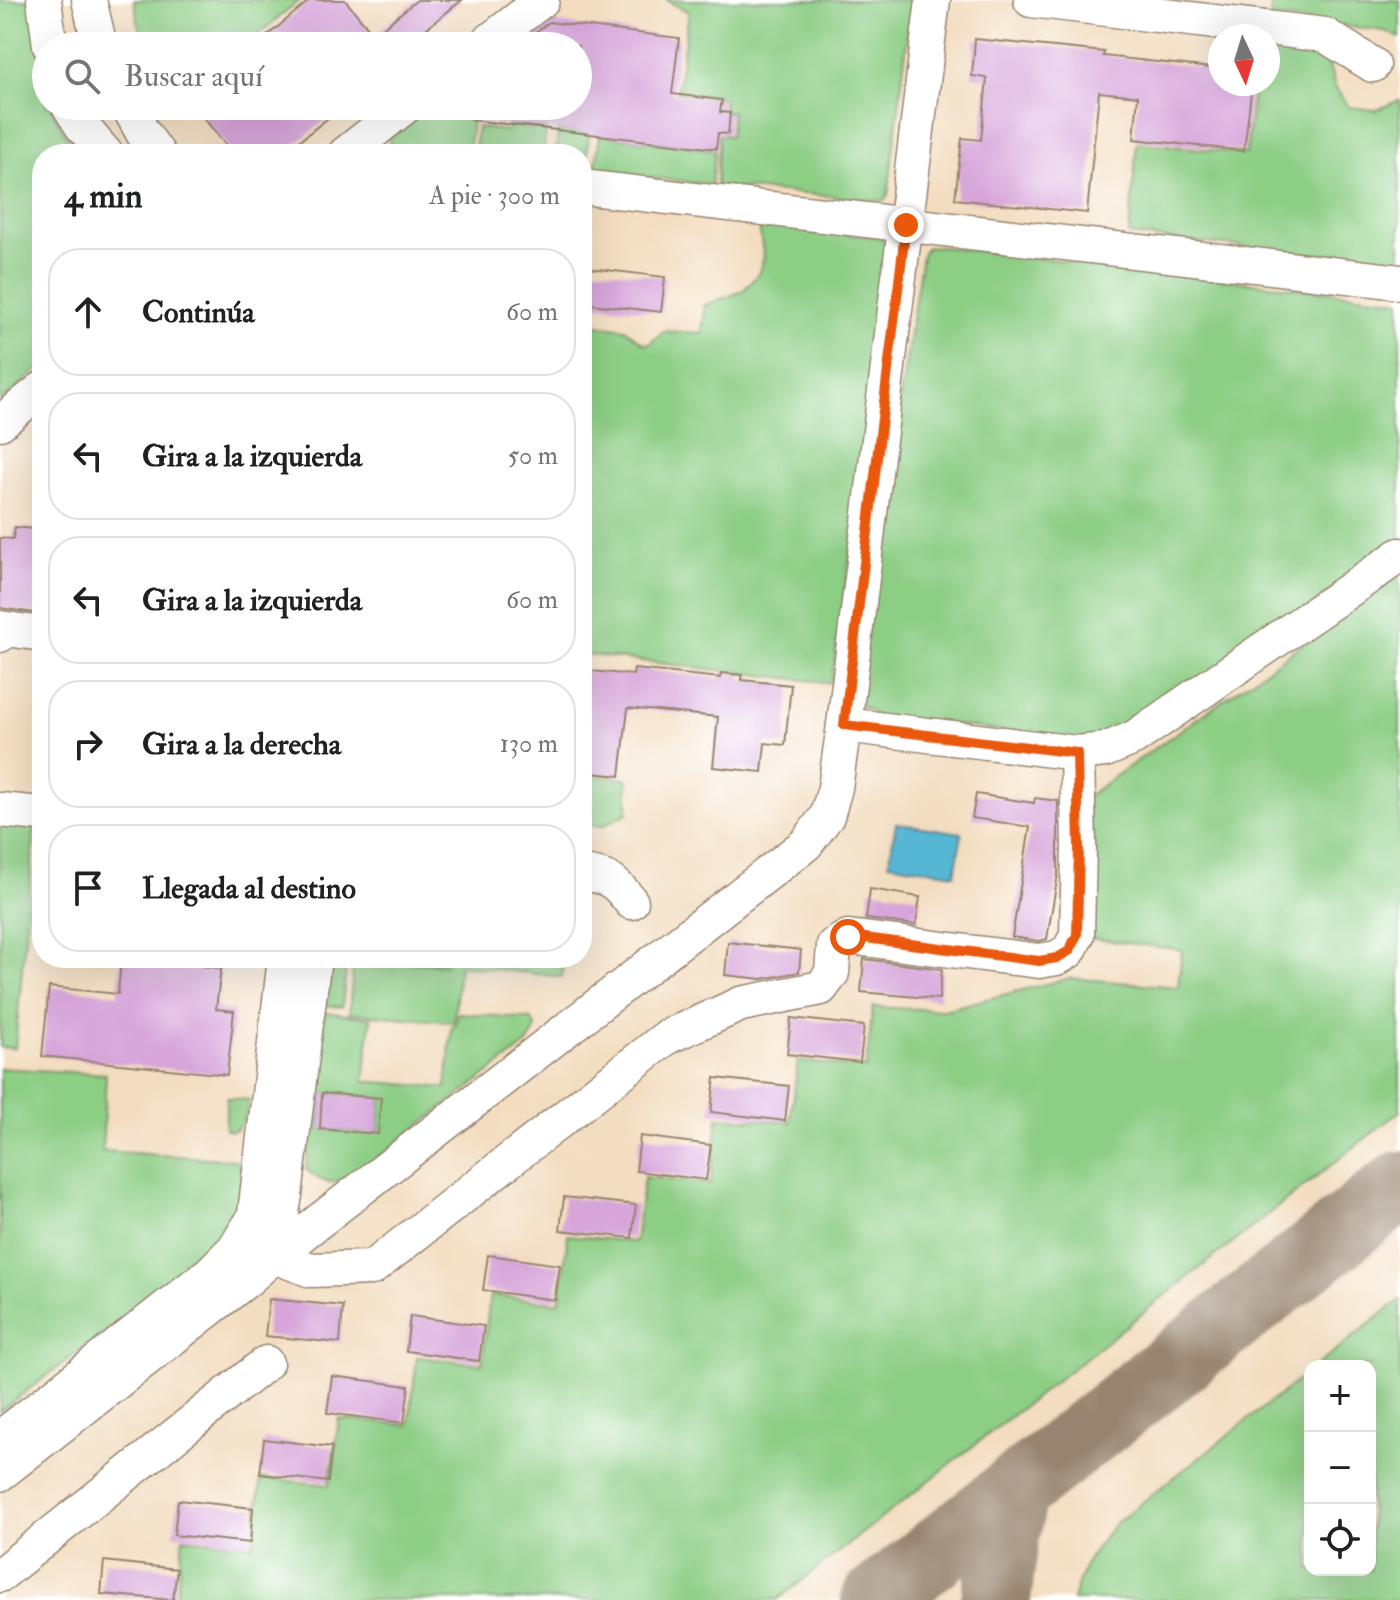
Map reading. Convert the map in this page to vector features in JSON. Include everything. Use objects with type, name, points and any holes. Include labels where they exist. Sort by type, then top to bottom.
[{"type":"lane","points":[[44,0],[48,32]]},
{"type":"lane","points":[[89,0],[97,32]]},
{"type":"lane","points":[[501,32],[542,0]]},
{"type":"lane","points":[[0,1474],[274,1256],[806,844],[827,816],[835,788],[844,725],[933,0]]},
{"type":"lane","points":[[1031,0],[1325,35],[1373,65]]},
{"type":"lane","points":[[78,120],[97,144]]},
{"type":"lane","points":[[136,120],[151,144]]},
{"type":"lane","points":[[358,144],[388,120]]},
{"type":"lane","points":[[592,188],[1400,282]]},
{"type":"lane","points":[[0,423],[32,397]]},
{"type":"lane","points":[[844,725],[1077,753],[1105,750],[1134,738],[1400,555]]},
{"type":"lane","points":[[0,635],[0,628],[32,633]]},
{"type":"lane","points":[[274,1256],[311,1270],[372,1268],[667,1037],[741,1004],[821,988],[832,973],[834,945],[848,937],[1039,961],[1057,958],[1069,951],[1077,935],[1077,753]]},
{"type":"lane","points":[[0,810],[32,813]]},
{"type":"lane","points":[[592,874],[610,879],[631,902]]},
{"type":"lane","points":[[274,1256],[265,1203],[284,968]]},
{"type":"lane","points":[[248,1279],[312,968]]},
{"type":"lane","points":[[0,1438],[210,1273],[235,1248],[265,1203]]},
{"type":"lane","points":[[0,1575],[266,1363]]},
{"type":"green space","points":[[0,0],[34,0],[32,120],[58,120],[71,144],[32,144],[32,375],[0,402]]},
{"type":"green space","points":[[134,0],[300,0],[261,32],[140,32]]},
{"type":"green space","points":[[666,0],[912,0],[888,195],[884,201],[716,186],[719,135],[730,136],[732,112],[723,111],[724,98],[677,92],[689,12]]},
{"type":"green space","points":[[1272,0],[1400,0],[1400,38],[1385,31],[1270,17]]},
{"type":"green space","points":[[1280,44],[1314,45],[1327,58],[1335,87],[1349,107],[1376,110],[1400,100],[1400,263],[1129,235],[1137,142],[1246,154],[1253,96],[1280,96]]},
{"type":"green space","points":[[412,120],[472,120],[469,144],[391,144],[391,136]]},
{"type":"green space","points":[[509,125],[546,130],[544,144],[475,144],[477,127],[507,131]]},
{"type":"green space","points":[[558,130],[589,134],[588,144],[557,144]]},
{"type":"green space","points":[[600,135],[715,150],[711,185],[595,171]]},
{"type":"green space","points":[[771,222],[855,236],[874,236],[889,245],[861,483],[831,683],[592,655],[592,324],[625,329],[644,344],[650,343],[664,331],[702,333],[705,305],[743,291],[758,274],[764,258],[761,224]]},
{"type":"green space","points":[[936,246],[1400,300],[1400,543],[1149,718],[1096,742],[877,716],[860,704],[856,689],[922,255],[926,248]]},
{"type":"green space","points":[[1400,575],[1400,1111],[777,1600],[176,1600],[183,1538],[253,1545],[261,1478],[329,1485],[339,1419],[409,1425],[417,1357],[482,1364],[490,1295],[559,1303],[568,1235],[635,1242],[644,1177],[710,1184],[718,1117],[790,1122],[798,1061],[866,1068],[873,1007],[944,1010],[1070,978],[1178,987],[1182,950],[1090,938],[1086,797]]},
{"type":"green space","points":[[592,776],[628,779],[628,813],[602,826],[592,826]]},
{"type":"green space","points":[[0,822],[32,826],[32,859],[15,1048],[0,1047]]},
{"type":"green space","points":[[328,968],[346,968],[342,1007],[324,1005]]},
{"type":"green space","points":[[353,968],[459,968],[454,1022],[349,1013]]},
{"type":"green space","points":[[485,968],[563,968],[562,977]]},
{"type":"green space","points":[[324,1012],[371,1018],[364,1081],[446,1088],[452,1025],[456,1025],[458,1013],[531,1019],[536,1028],[527,1044],[357,1173],[330,1182],[319,1179],[306,1169]],"holes":[[[322,1093],[381,1098],[378,1133],[320,1129]]]},
{"type":"green space","points":[[0,1068],[106,1074],[102,1151],[235,1160],[242,1169],[243,1179],[236,1218],[216,1248],[0,1411]]},
{"type":"green space","points":[[227,1098],[249,1100],[242,1122],[232,1131],[225,1129]]},
{"type":"green space","points":[[1400,1300],[1400,1600],[1073,1600],[1089,1558],[1116,1523],[1304,1376],[1304,1576],[1376,1576],[1376,1360],[1324,1360]]},
{"type":"water","points":[[896,823],[962,833],[955,874],[889,863]]},
{"type":"building","points":[[310,0],[345,0],[372,32],[272,32]]},
{"type":"building","points":[[417,0],[462,0],[427,28],[430,32],[378,32]]},
{"type":"building","points":[[549,22],[679,38],[672,94],[722,100],[720,112],[730,113],[728,134],[718,133],[716,149],[472,120],[592,120],[592,32],[536,32]]},
{"type":"building","points":[[975,39],[1104,52],[1103,56],[1208,68],[1208,96],[1251,96],[1244,151],[1134,139],[1138,96],[1099,92],[1087,213],[955,199],[962,138],[981,140],[987,78],[972,76]]},
{"type":"building","points":[[205,120],[326,120],[296,144],[225,144]]},
{"type":"building","points":[[592,268],[665,277],[661,312],[592,304]]},
{"type":"building","points":[[15,527],[32,529],[32,613],[0,608],[0,538],[13,539]]},
{"type":"building","points":[[634,669],[720,678],[721,673],[742,675],[742,680],[791,685],[785,745],[765,743],[762,772],[713,767],[718,717],[628,708],[620,776],[592,773],[592,671],[633,675]]},
{"type":"building","points":[[976,794],[1034,803],[1035,798],[1058,801],[1058,874],[1047,939],[1039,941],[1012,937],[1030,827],[972,818]]},
{"type":"building","points":[[870,889],[920,897],[916,925],[866,919]]},
{"type":"building","points":[[728,942],[801,950],[799,972],[762,979],[725,975]]},
{"type":"building","points":[[864,959],[942,969],[939,999],[861,992]]},
{"type":"building","points":[[120,968],[221,968],[216,1009],[234,1011],[227,1075],[42,1056],[49,987],[118,994]]},
{"type":"building","points":[[791,1018],[864,1026],[860,1062],[787,1054]]},
{"type":"building","points":[[715,1078],[789,1086],[785,1121],[711,1112]]},
{"type":"building","points":[[322,1093],[381,1098],[378,1134],[320,1129]]},
{"type":"building","points":[[640,1136],[711,1145],[706,1180],[636,1171]]},
{"type":"building","points":[[564,1197],[636,1205],[632,1238],[560,1230]]},
{"type":"building","points":[[488,1255],[560,1265],[555,1300],[483,1290]]},
{"type":"building","points":[[269,1299],[343,1306],[340,1343],[265,1336]]},
{"type":"building","points":[[410,1316],[484,1326],[479,1361],[406,1351]]},
{"type":"building","points":[[332,1376],[409,1386],[404,1423],[327,1413]]},
{"type":"building","points":[[264,1439],[332,1447],[328,1482],[260,1474]]},
{"type":"building","points":[[178,1500],[253,1508],[250,1543],[174,1535]]},
{"type":"building","points":[[104,1561],[177,1569],[173,1600],[101,1594]]},
{"type":"taxiway","points":[[876,1600],[1400,1186]]},
{"type":"taxiway","points":[[996,1600],[1014,1490]]},
{"type":"route","points":[[848,937],[1039,961],[1057,958],[1069,951],[1077,935],[1077,753],[844,725],[906,225]]}]
